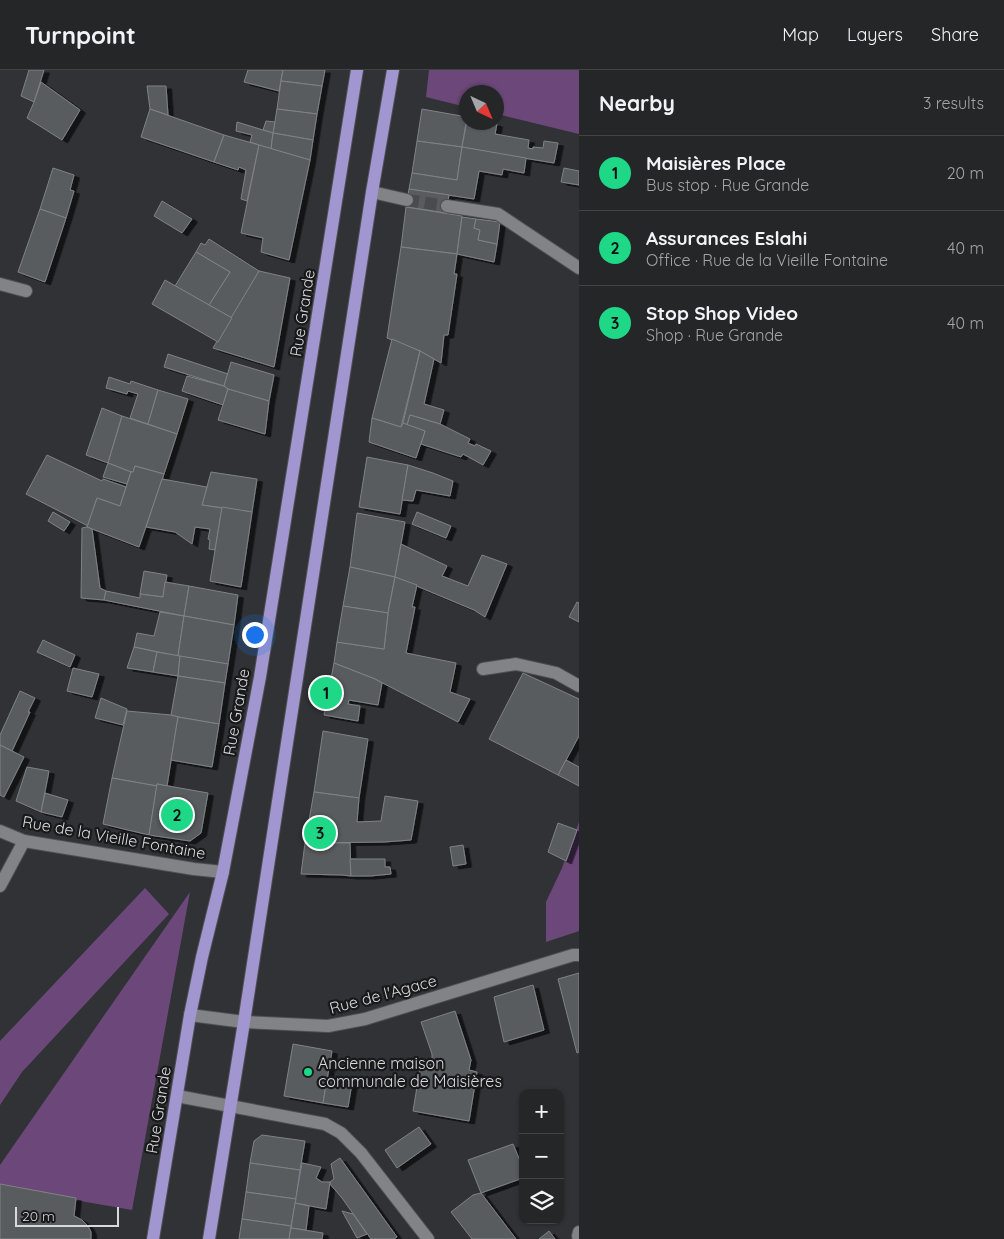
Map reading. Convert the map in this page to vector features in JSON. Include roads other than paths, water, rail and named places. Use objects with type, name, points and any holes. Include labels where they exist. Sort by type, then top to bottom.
[{"type":"main road","name":"Rue Grande","points":[[153,1239],[190,1016],[223,872],[260,677],[357,70]]},
{"type":"main road","points":[[209,1239],[372,192],[393,70]]},
{"type":"street","points":[[372,192],[407,200]]},
{"type":"street","points":[[447,206],[498,214],[579,268]]},
{"type":"street","points":[[0,284],[26,291]]},
{"type":"street","points":[[482,669],[516,664],[556,673],[579,686]]},
{"type":"street","name":"Rue de la Vieille Fontaine","points":[[0,830],[24,841],[223,872]]},
{"type":"street","points":[[0,886],[24,841]]},
{"type":"street","name":"Rue de l'Agace","points":[[190,1016],[244,1022],[328,1026],[364,1019],[573,955],[579,955]]},
{"type":"street","points":[[177,1096],[325,1124],[341,1133],[360,1153],[428,1239]]},
{"type":"street","points":[[579,1232],[579,1238]]},
{"type":"tunnel","points":[[407,200],[447,206]]},
{"type":"place","name":"Maisières Place","points":[[326,693]]},
{"type":"place","name":"Assurances Eslahi","points":[[177,815]]},
{"type":"place","name":"Stop Shop Video","points":[[320,833]]},
{"type":"place","name":"Ancienne maison communale de Maisières","points":[[308,1072]]}]
